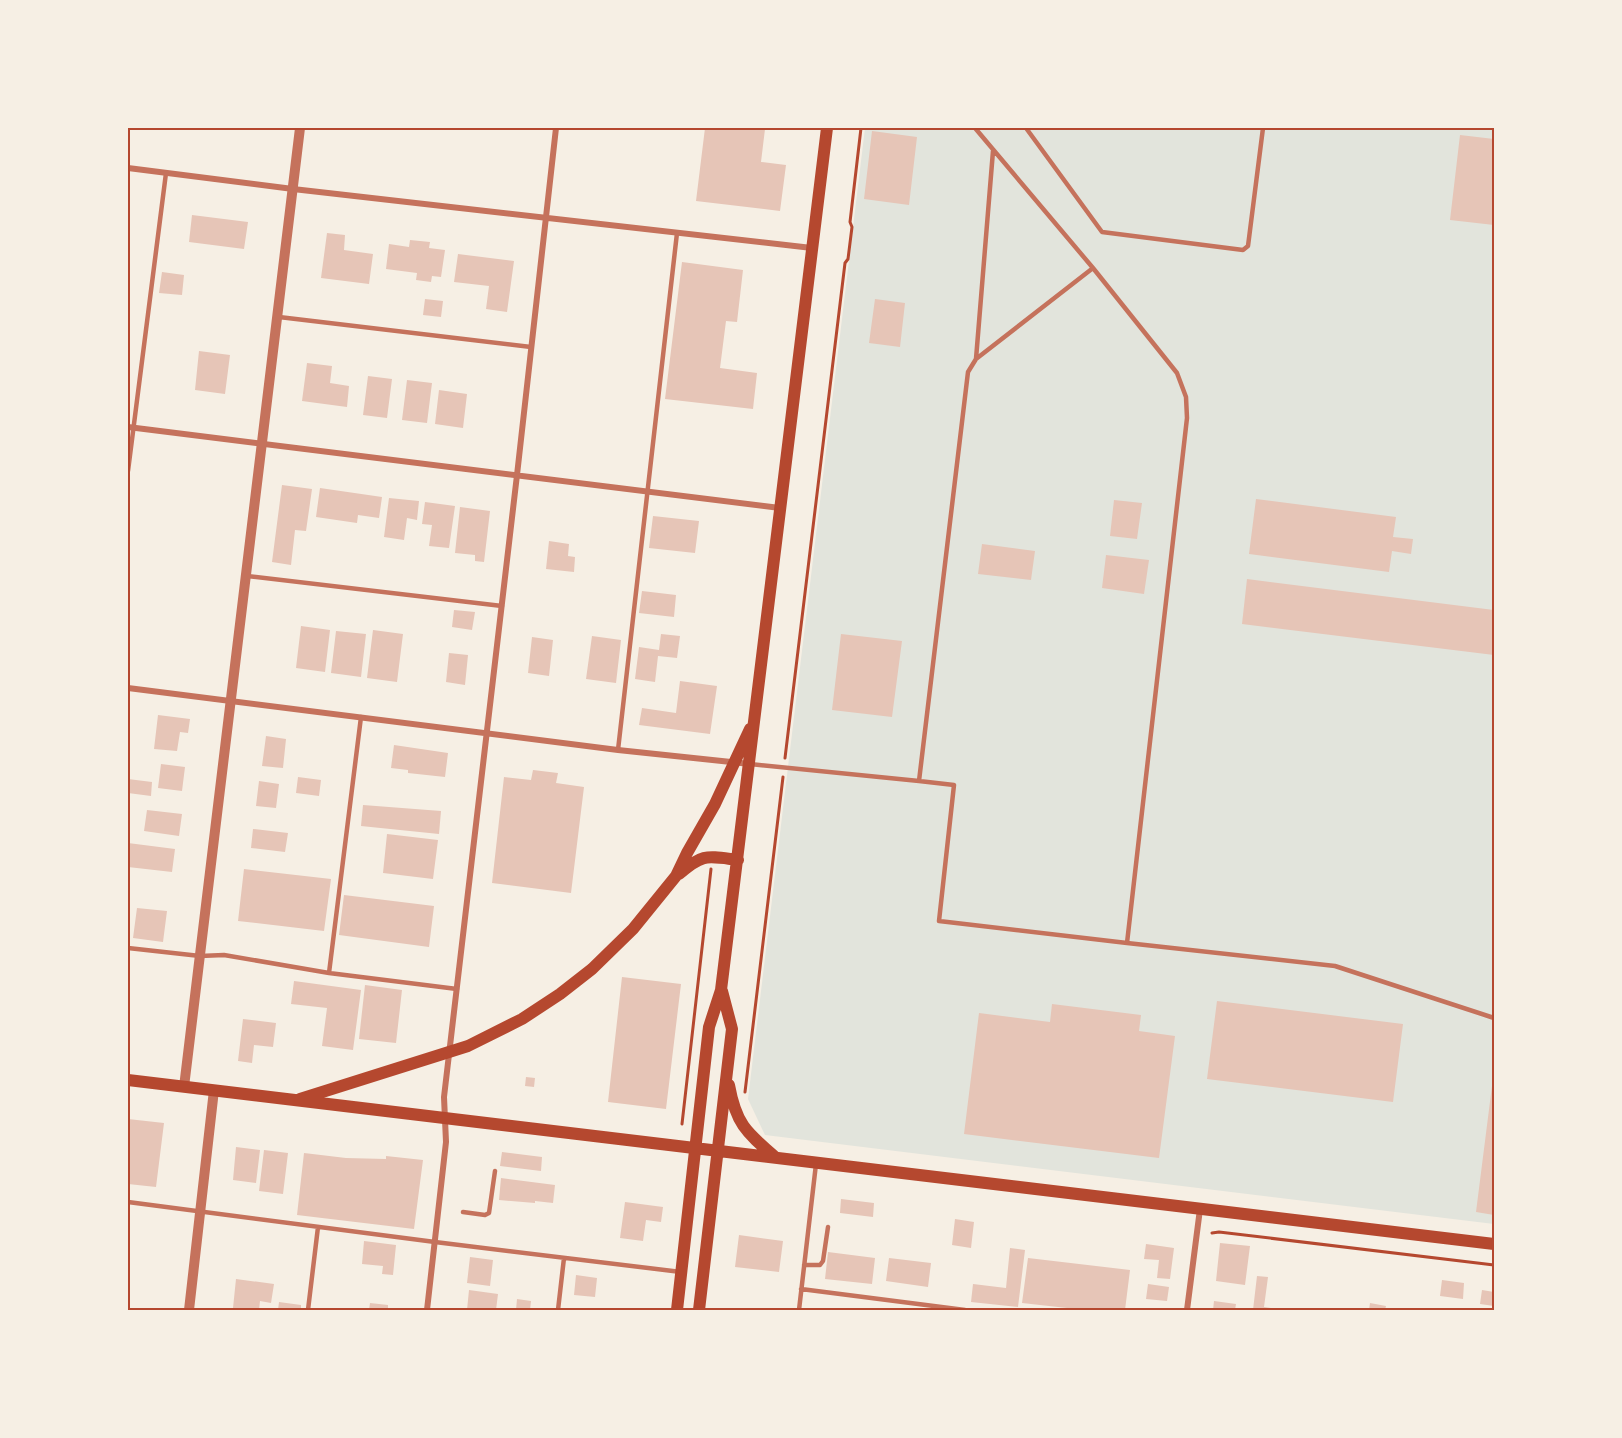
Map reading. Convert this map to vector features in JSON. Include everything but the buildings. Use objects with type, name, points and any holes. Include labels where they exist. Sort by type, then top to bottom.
[{"type":"main road","points":[[677,1311],[709,1027],[722,990],[827,128]]},
{"type":"main road","points":[[297,1100],[449,1053],[487,1038],[522,1019],[592,969],[633,930],[676,876],[736,763],[756,714]]},
{"type":"main road","points":[[676,876],[696,859],[702,857],[738,860]]},
{"type":"main road","points":[[699,1311],[732,1029],[722,990]]},
{"type":"main road","points":[[727,1069],[732,1099],[741,1124],[775,1157]]},
{"type":"main road","points":[[128,1080],[718,1149],[1494,1244]]},
{"type":"street","points":[[184,1087],[300,128]]},
{"type":"street","points":[[427,1311],[446,1142],[444,1097],[518,476],[556,128]]},
{"type":"street","points":[[128,168],[812,249]]},
{"type":"street","points":[[130,428],[781,508]]},
{"type":"street","points":[[128,688],[618,750],[750,764]]},
{"type":"street","points":[[189,1311],[214,1090]]},
{"type":"street","points":[[1187,1311],[1200,1209]]},
{"type":"lane","points":[[975,128],[1094,268],[1177,373],[1186,397],[1187,418],[1127,943]]},
{"type":"lane","points":[[1026,128],[1102,232],[1243,250],[1248,246],[1263,128]]},
{"type":"lane","points":[[976,359],[993,151]]},
{"type":"lane","points":[[128,471],[130,428],[166,173]]},
{"type":"lane","points":[[618,750],[677,233]]},
{"type":"lane","points":[[919,781],[968,372],[976,359],[1094,268]]},
{"type":"lane","points":[[276,317],[531,347]]},
{"type":"lane","points":[[244,576],[502,606]]},
{"type":"lane","points":[[329,973],[361,717]]},
{"type":"lane","points":[[750,764],[954,785],[939,921],[1335,966],[1494,1018]]},
{"type":"lane","points":[[128,948],[200,956],[224,955],[329,973],[457,989]]},
{"type":"lane","points":[[799,1311],[816,1162]]},
{"type":"lane","points":[[463,1212],[485,1215],[489,1213],[495,1171]]},
{"type":"lane","points":[[128,1202],[681,1272]]},
{"type":"lane","points":[[308,1311],[318,1227]]},
{"type":"lane","points":[[804,1265],[816,1267],[823,1261],[828,1227]]},
{"type":"lane","points":[[558,1311],[564,1258]]},
{"type":"lane","points":[[801,1289],[965,1311]]},
{"type":"path","points":[[745,1094],[845,263],[848,259],[852,235],[850,222],[861,128]]},
{"type":"path","points":[[681,1124],[711,868]]},
{"type":"path","points":[[1212,1233],[1494,1265]]},
{"type":"shaded area","points":[[865,128],[1494,128],[1494,1224],[765,1135],[748,1099]]}]
